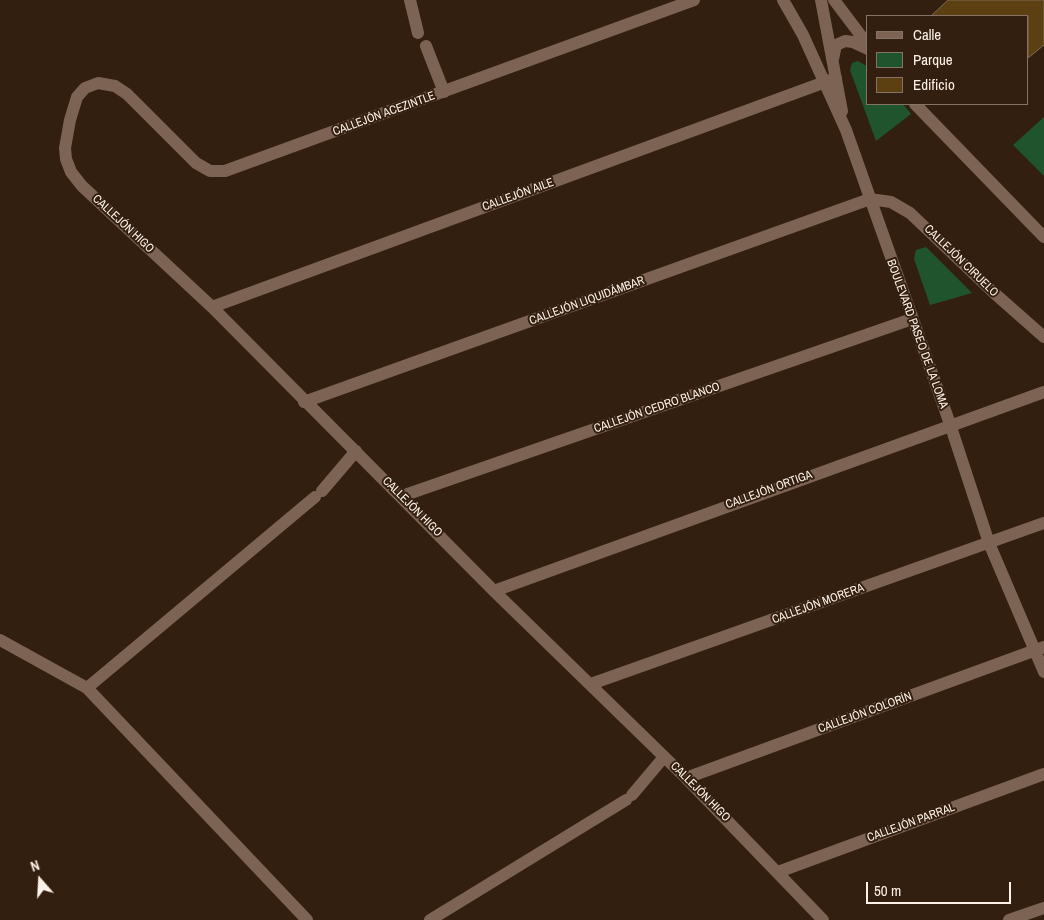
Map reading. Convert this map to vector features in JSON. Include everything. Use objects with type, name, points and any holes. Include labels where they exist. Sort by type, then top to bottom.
[{"type":"street","points":[[410,0],[418,33]]},
{"type":"street","name":"CALLEJÓN ACEZINTLE","points":[[98,83],[114,86],[127,94],[196,163],[210,171],[225,171],[694,0]]},
{"type":"street","name":"BOULEVARD PASEO DE LA LOMA","points":[[783,0],[830,81],[950,424],[988,543],[1039,649],[1044,672]]},
{"type":"street","points":[[791,0],[803,35]]},
{"type":"street","points":[[821,0],[833,64]]},
{"type":"street","points":[[834,0],[866,41]]},
{"type":"street","points":[[830,81],[834,51],[841,42],[853,42],[866,48]]},
{"type":"street","points":[[426,46],[444,92]]},
{"type":"street","name":"CALLEJÓN AILE","points":[[212,307],[830,81]]},
{"type":"street","name":"CALLEJÓN HIGO","points":[[98,83],[85,88],[77,97],[70,120],[65,148],[66,159],[71,172],[82,186],[212,307],[304,402],[402,496],[494,591],[686,778],[823,920]]},
{"type":"street","points":[[916,105],[1044,237]]},
{"type":"street","name":"CALLEJÓN CIRUELO","points":[[870,199],[891,202],[910,213],[993,292],[1044,337]]},
{"type":"street","name":"CALLEJÓN LIQUIDÁMBAR","points":[[304,402],[870,199]]},
{"type":"street","name":"CALLEJÓN CEDRO BLANCO","points":[[402,496],[912,319]]},
{"type":"street","name":"CALLEJÓN ORTIGA","points":[[494,591],[950,424],[1044,392]]},
{"type":"street","points":[[87,688],[318,494],[356,451]]},
{"type":"street","name":"CALLEJÓN MORERA","points":[[591,684],[1044,523]]},
{"type":"street","points":[[0,640],[87,688],[307,920]]},
{"type":"street","name":"CALLEJÓN COLORÍN","points":[[686,778],[1039,649]]},
{"type":"street","points":[[430,920],[629,798],[664,757]]},
{"type":"street","name":"CALLEJÓN PARRAL","points":[[778,872],[1044,774]]},
{"type":"street","points":[[1009,920],[1044,908]]},
{"type":"green space","points":[[858,61],[866,66],[866,105],[904,105],[911,114],[876,141],[850,70],[852,63]]},
{"type":"green space","points":[[1044,117],[1044,176],[1013,145]]},
{"type":"green space","points":[[926,247],[972,293],[930,305],[914,259],[916,250]]},
{"type":"building","points":[[948,0],[1044,0],[1044,45],[1029,57],[1029,15],[932,15]]}]
